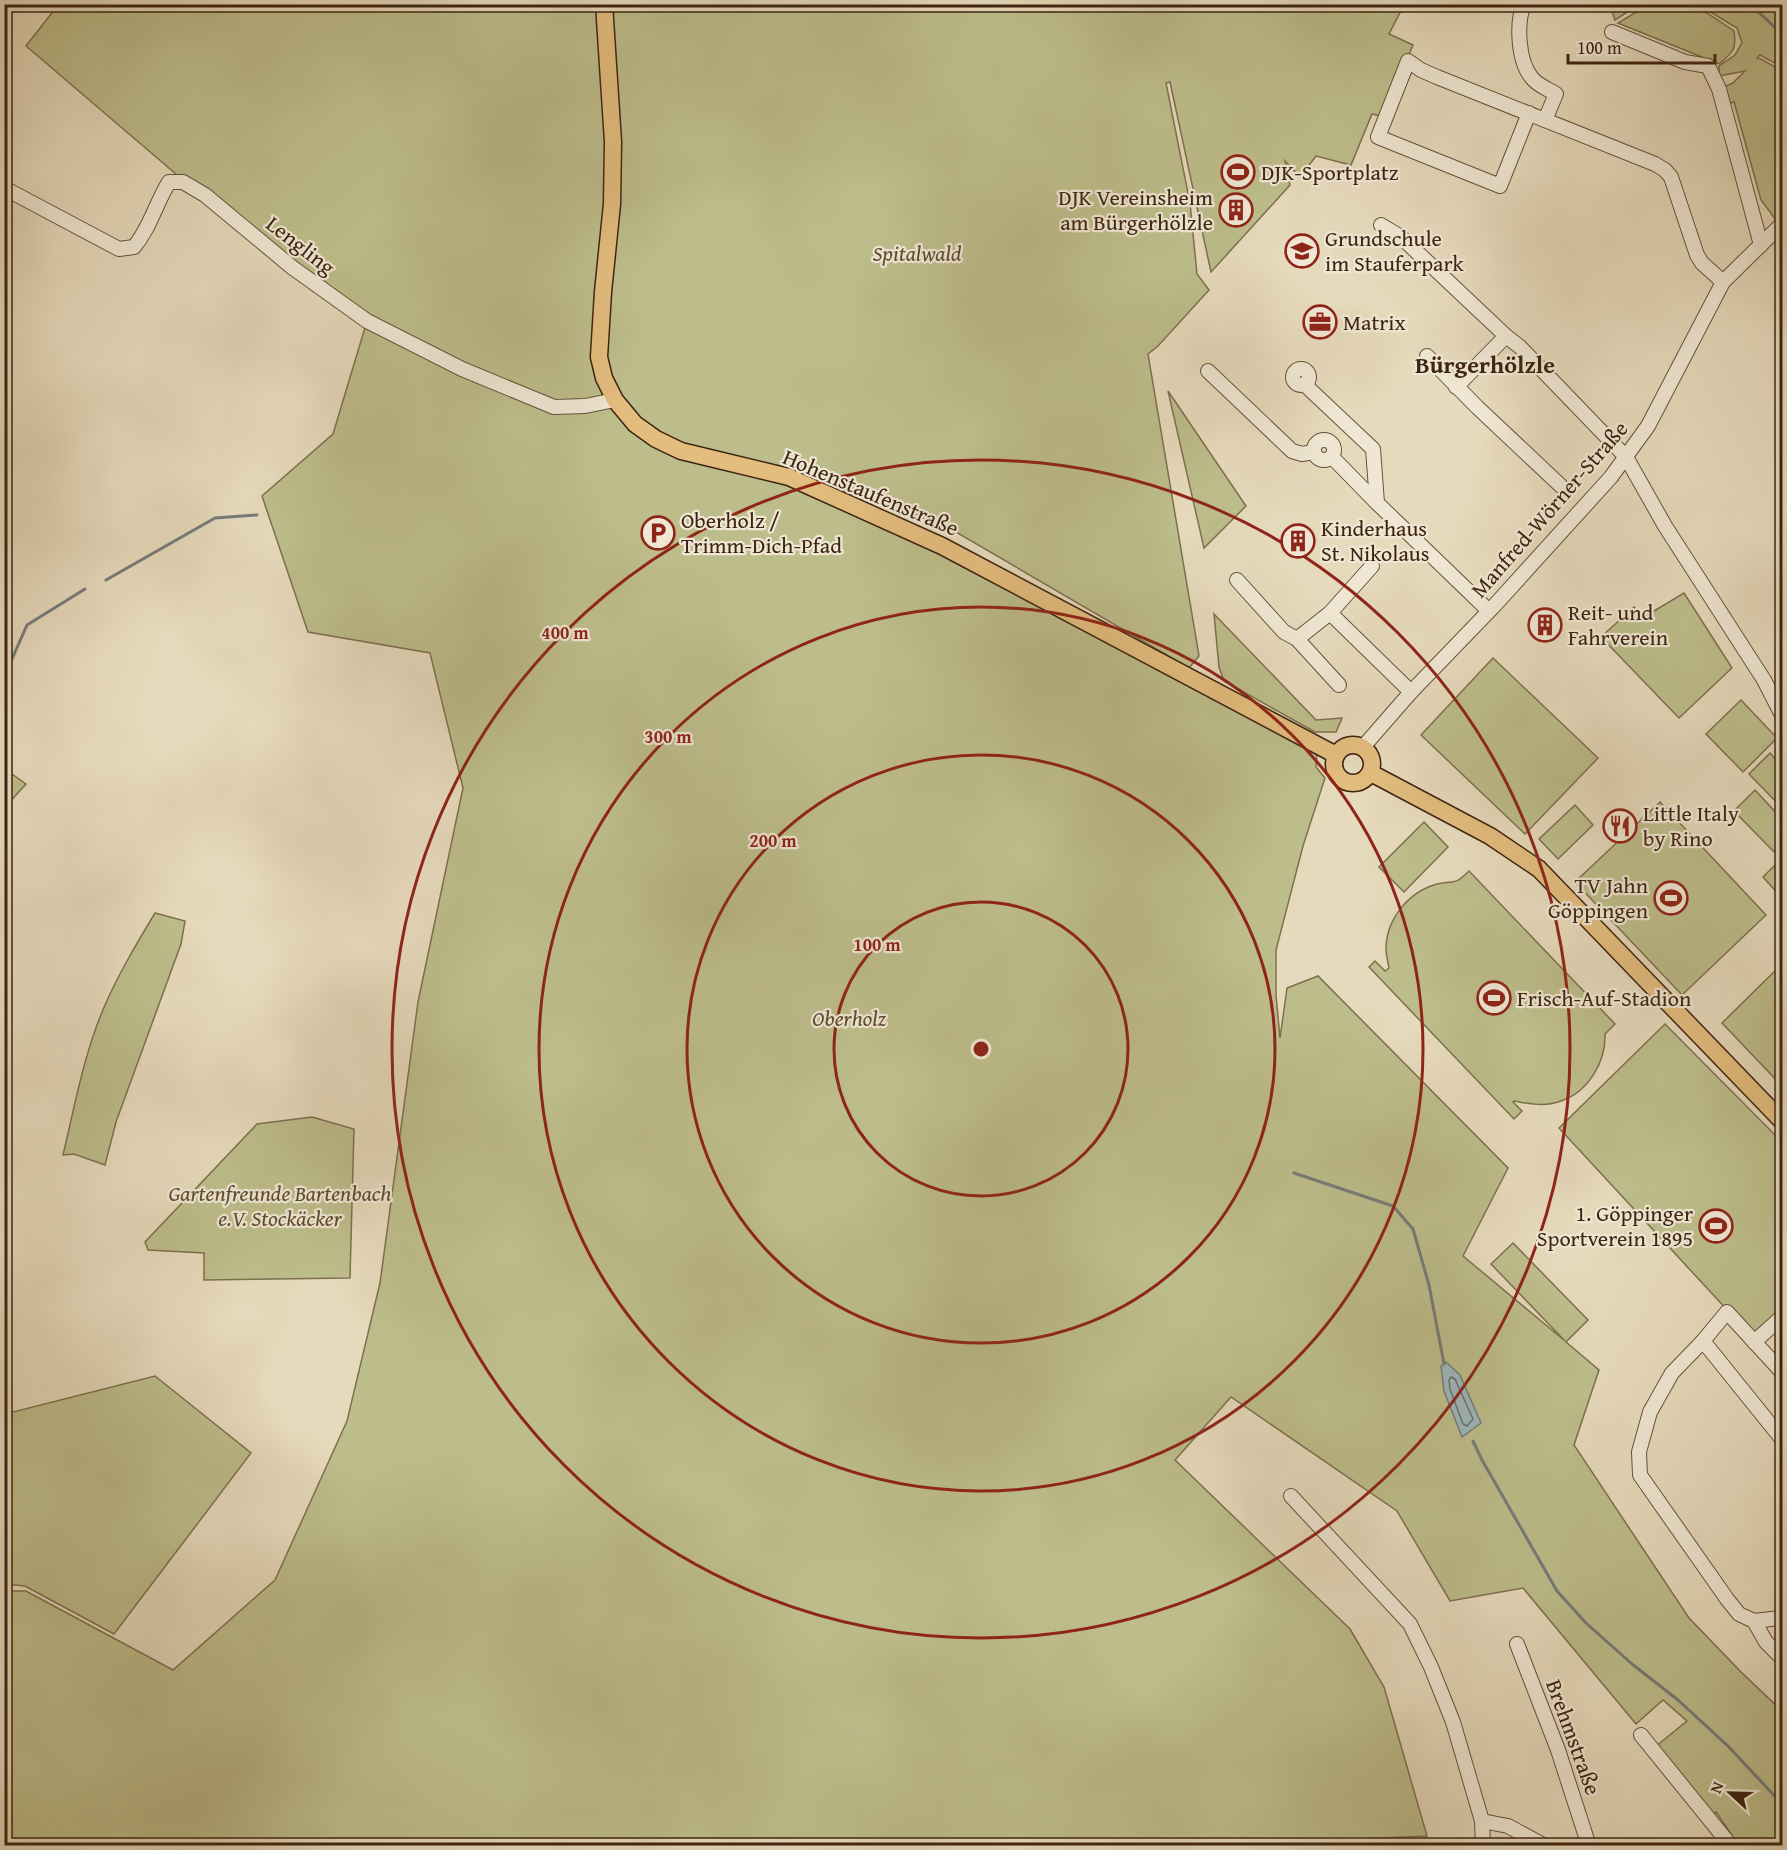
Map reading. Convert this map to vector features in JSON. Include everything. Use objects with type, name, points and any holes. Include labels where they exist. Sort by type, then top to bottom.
[{"type":"main road","name":"Hohenstaufenstraße","points":[[604,4],[613,153],[612,204],[599,357],[604,378],[615,400],[635,424],[656,439],[692,455],[789,477],[942,546],[1336,755]]},
{"type":"main road","points":[[1357,745],[1363,747],[1372,759],[1371,773],[1359,783],[1345,782],[1336,774],[1334,768],[1336,755],[1345,747],[1357,745]]},
{"type":"main road","points":[[1371,773],[1490,836],[1539,869],[1782,1121]]},
{"type":"street","points":[[1524,4],[1519,17],[1522,60],[1532,79],[1556,94],[1545,120]]},
{"type":"street","points":[[1612,32],[1685,62],[1703,64],[1711,70],[1719,89],[1761,245]]},
{"type":"street","points":[[1529,113],[1500,186],[1378,137],[1408,61],[1422,70],[1529,113],[1545,120],[1655,164],[1671,177],[1697,255],[1702,263],[1723,282]]},
{"type":"street","name":"Lengling","points":[[4,188],[119,249],[134,247],[143,236],[169,182],[183,182],[205,195],[293,268],[367,321],[441,358],[554,406],[585,406],[615,400]]},
{"type":"street","name":"Manfred-Wörner-Straße","points":[[1363,747],[1411,692],[1490,611],[1611,477],[1654,416],[1723,282],[1782,224]]},
{"type":"street","points":[[1381,225],[1401,237],[1520,347],[1626,457],[1665,526],[1764,680],[1782,716]]},
{"type":"street","points":[[1456,387],[1506,336]]},
{"type":"street","points":[[1427,356],[1456,387],[1561,486]]},
{"type":"street","points":[[1208,371],[1292,451],[1302,454],[1314,452],[1323,460],[1332,457],[1490,611]]},
{"type":"street","points":[[1304,384],[1372,449],[1377,503]]},
{"type":"street","points":[[1297,639],[1330,613],[1372,566]]},
{"type":"street","points":[[1236,580],[1284,632],[1297,639],[1339,685]]},
{"type":"street","points":[[1330,613],[1411,692]]},
{"type":"street","points":[[1782,1372],[1727,1312],[1672,1373],[1650,1412],[1639,1452],[1640,1474],[1739,1614],[1754,1621],[1780,1618],[1782,1615]]},
{"type":"street","points":[[1754,1342],[1782,1317]]},
{"type":"street","points":[[1703,1341],[1782,1439]]},
{"type":"street","points":[[1291,1497],[1410,1624],[1454,1722],[1482,1821],[1483,1845]]},
{"type":"street","points":[[1754,1621],[1766,1642],[1782,1658]]},
{"type":"street","name":"Brehmstraße","points":[[1517,1644],[1558,1750],[1589,1845]]},
{"type":"street","points":[[1641,1735],[1731,1845]]},
{"type":"street","points":[[1482,1821],[1508,1826],[1545,1845]]},
{"type":"green space","points":[[1610,4],[1638,5],[1615,20]]},
{"type":"green space","name":"Oberholz","points":[[58,5],[1404,5],[1389,34],[1413,45],[1383,117],[1372,114],[1351,165],[1316,156],[1300,177],[1285,161],[1290,185],[1211,272],[1170,82],[1166,83],[1190,203],[1197,274],[1209,290],[1148,354],[1199,656],[1189,668],[944,525],[791,471],[681,446],[662,437],[638,418],[620,397],[607,402],[628,425],[651,442],[678,456],[802,486],[946,553],[1317,753],[1316,767],[1325,778],[1303,846],[1276,950],[1276,995],[1280,1038],[1287,988],[1318,976],[1508,1168],[1463,1256],[1565,1341],[1491,1264],[1513,1243],[1588,1320],[1566,1342],[1599,1370],[1574,1445],[1689,1618],[1782,1711],[1782,1845],[1735,1845],[1732,1842],[1736,1841],[1716,1812],[1710,1817],[1655,1747],[1687,1721],[1663,1700],[1636,1724],[1523,1588],[1450,1601],[1397,1511],[1231,1397],[1175,1460],[1350,1629],[1384,1687],[1427,1836],[1362,1839],[1360,1846],[5,1846],[5,1591],[26,1591],[173,1670],[275,1580],[347,1421],[380,1283],[418,1002],[463,788],[430,653],[308,632],[262,496],[333,434],[367,321],[286,268],[26,46]]},
{"type":"green space","points":[[1655,5],[1689,5],[1707,13],[1734,31],[1735,43],[1732,51],[1719,64],[1618,23],[1643,8]]},
{"type":"green space","points":[[1699,5],[1782,5],[1782,67],[1760,55],[1757,58],[1782,71],[1782,214],[1776,220],[1761,200],[1734,102],[1727,104],[1721,88],[1733,83],[1745,71],[1719,76],[1719,66],[1735,55],[1742,43],[1737,28]]},
{"type":"green space","points":[[1168,391],[1246,506],[1204,548]]},
{"type":"green space","points":[[1684,593],[1732,668],[1679,718],[1601,637],[1634,607],[1644,617]]},
{"type":"green space","points":[[1214,614],[1316,720],[1342,718],[1336,732],[1315,732],[1224,681],[1219,667]]},
{"type":"green space","points":[[1493,658],[1598,758],[1525,834],[1421,735]]},
{"type":"green space","points":[[1741,700],[1777,738],[1743,772],[1706,734]]},
{"type":"green space","points":[[1770,753],[1782,766],[1782,808],[1749,774]]},
{"type":"green space","points":[[5,769],[26,784],[5,807]]},
{"type":"green space","points":[[1755,790],[1782,819],[1782,844],[1774,852],[1734,811]]},
{"type":"green space","name":"TV Jahn Göppingen","points":[[1660,802],[1766,915],[1682,995],[1575,882]]},
{"type":"green space","points":[[1575,805],[1593,825],[1558,859],[1539,839]]},
{"type":"green space","points":[[1424,822],[1448,847],[1404,892],[1379,867]]},
{"type":"green space","points":[[1782,858],[1782,898],[1763,877]]},
{"type":"green space","name":"Frisch-Auf-Stadion","points":[[1469,871],[1615,1024],[1605,1034],[1605,1045],[1594,1075],[1579,1091],[1571,1097],[1549,1104],[1514,1101],[1522,1111],[1514,1119],[1369,967],[1375,961],[1385,971],[1389,968],[1387,938],[1394,918],[1408,900],[1426,888],[1457,881]]},
{"type":"green space","points":[[155,913],[185,921],[181,944],[116,1122],[105,1165],[74,1154],[63,1155],[81,1079],[98,1023],[110,993]]},
{"type":"green space","points":[[1782,964],[1782,1086],[1722,1023]]},
{"type":"green space","name":"1. Göppinger Sportverein 1895","points":[[1665,1024],[1782,1142],[1782,1314],[1754,1339],[1559,1128]]},
{"type":"green space","name":"Gartenfreunde Bartenbach e.V. Stockäcker","points":[[312,1117],[354,1129],[350,1278],[204,1280],[204,1253],[148,1250],[145,1242],[257,1124]]},
{"type":"green space","points":[[155,1376],[251,1453],[114,1634],[25,1586],[5,1584],[5,1414]]},
{"type":"water","points":[[1446,1362],[1460,1375],[1481,1423],[1462,1437],[1444,1391],[1441,1366]]},
{"type":"waterway","points":[[1750,4],[1782,34]]},
{"type":"waterway","points":[[106,580],[215,518],[257,515]]},
{"type":"waterway","points":[[4,677],[27,625],[85,589]]},
{"type":"waterway","points":[[1294,1173],[1393,1206],[1413,1229],[1429,1285],[1444,1364]]},
{"type":"waterway","points":[[1473,1441],[1557,1591],[1586,1623],[1632,1664],[1678,1700],[1729,1747],[1782,1804]]},
{"type":"place","name":"DJK-Sportplatz","points":[[1238,172]]},
{"type":"place","name":"DJK Vereinsheim am Bürgerhölzle","points":[[1236,210]]},
{"type":"place","name":"Grundschule im Stauferpark","points":[[1302,251]]},
{"type":"place","name":"Matrix","points":[[1320,322]]},
{"type":"place","name":"Oberholz / Trimm-Dich-Pfad","points":[[658,533]]},
{"type":"place","name":"Kinderhaus St. Nikolaus","points":[[1298,541]]},
{"type":"place","name":"Reit- und Fahrverein","points":[[1545,625]]},
{"type":"place","name":"Little Italy by Rino","points":[[1620,826]]},
{"type":"place","name":"TV Jahn Göppingen","points":[[1671,898]]},
{"type":"place","name":"Frisch-Auf-Stadion","points":[[1494,998]]},
{"type":"place","name":"1. Göppinger Sportverein 1895","points":[[1716,1226]]},
{"type":"district","name":"Bürgerhölzle","points":[[1485,365]]},
{"type":"park label","name":"Spitalwald","points":[[917,253]]}]
